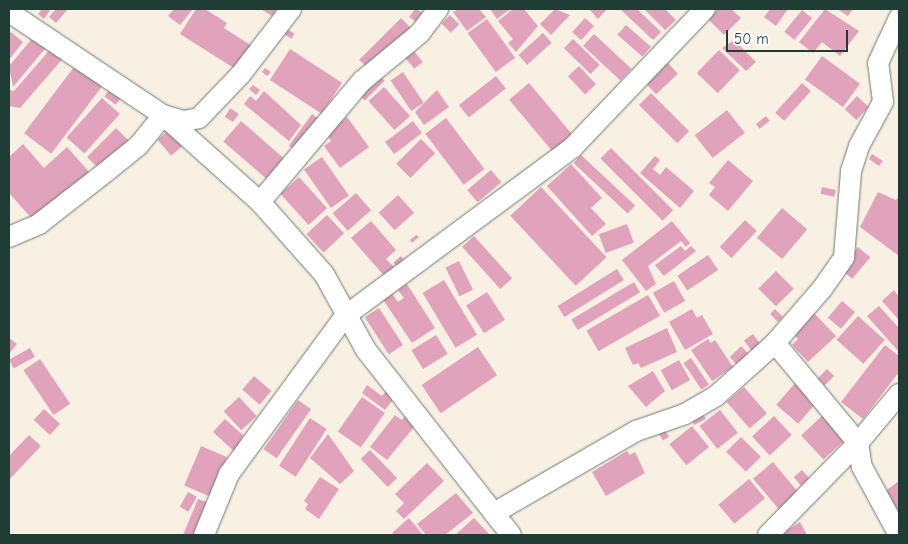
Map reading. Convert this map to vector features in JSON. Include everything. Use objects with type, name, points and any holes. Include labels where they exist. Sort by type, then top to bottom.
[{"type":"street","points":[[163,116],[184,121],[199,118],[241,74],[291,9]]},
{"type":"street","points":[[260,202],[362,81],[420,33],[438,9]]},
{"type":"street","points":[[204,535],[229,474],[345,316],[573,148],[705,9]]},
{"type":"street","points":[[9,12],[163,116],[260,202],[324,274],[345,316],[462,479],[494,513],[511,535]]},
{"type":"street","points":[[494,513],[636,431],[685,414],[716,396],[774,343],[844,257],[851,171],[859,146],[883,102],[878,63],[899,18]]},
{"type":"street","points":[[11,230],[39,224],[139,145],[163,116]]},
{"type":"street","points":[[774,343],[858,443],[862,467],[899,535]]},
{"type":"street","points":[[768,535],[858,443],[899,394]]},
{"type":"building","points":[[42,9],[51,9],[44,19],[38,14]]},
{"type":"building","points":[[56,9],[68,9],[56,23],[49,17]]},
{"type":"building","points":[[174,9],[193,9],[180,25],[168,16]]},
{"type":"building","points":[[196,9],[205,9],[227,23],[224,28],[252,46],[237,70],[180,34]]},
{"type":"building","points":[[261,9],[277,9],[272,16]]},
{"type":"building","points":[[415,9],[426,14],[419,24],[409,17]]},
{"type":"building","points":[[458,9],[479,9],[486,17],[467,31],[453,12]]},
{"type":"building","points":[[490,9],[508,9],[509,10],[497,19]]},
{"type":"building","points":[[513,9],[524,9],[538,26],[516,52],[508,43],[513,39],[498,21]]},
{"type":"building","points":[[555,9],[570,15],[551,35],[540,24]]},
{"type":"building","points":[[589,9],[607,9],[598,19]]},
{"type":"building","points":[[620,9],[637,9],[661,32],[653,40]]},
{"type":"building","points":[[644,9],[665,9],[676,20],[665,30]]},
{"type":"building","points":[[718,9],[731,9],[741,18],[724,35],[708,19]]},
{"type":"building","points":[[770,9],[788,9],[776,26],[764,17]]},
{"type":"building","points":[[825,9],[859,31],[840,56],[822,42],[813,53],[799,42]]},
{"type":"building","points":[[837,9],[853,9],[848,16]]},
{"type":"building","points":[[802,10],[812,18],[794,40],[784,32]]},
{"type":"building","points":[[450,15],[459,24],[451,33],[442,23]]},
{"type":"building","points":[[401,18],[411,28],[369,70],[359,60]]},
{"type":"building","points":[[585,18],[594,26],[581,40],[572,32]]},
{"type":"building","points":[[487,19],[515,58],[496,72],[468,33]]},
{"type":"building","points":[[626,25],[651,47],[642,56],[617,35]]},
{"type":"building","points":[[287,29],[295,34],[291,39],[284,34]]},
{"type":"building","points":[[11,32],[23,42],[9,60],[9,35]]},
{"type":"building","points":[[543,33],[552,43],[527,65],[518,55]]},
{"type":"building","points":[[36,34],[49,44],[13,87],[9,66]]},
{"type":"building","points":[[594,34],[631,69],[620,80],[583,46]]},
{"type":"building","points":[[573,39],[600,65],[591,74],[564,48]]},
{"type":"building","points":[[734,40],[756,62],[746,71],[722,48]]},
{"type":"building","points":[[53,46],[65,56],[20,108],[9,106],[9,90],[14,91]]},
{"type":"building","points":[[290,49],[342,83],[322,114],[270,80]]},
{"type":"building","points":[[719,50],[740,70],[718,93],[697,73]]},
{"type":"building","points":[[414,51],[423,62],[414,69],[405,58]]},
{"type":"building","points":[[822,56],[860,84],[843,107],[805,79]]},
{"type":"building","points":[[667,62],[678,74],[656,94],[645,82]]},
{"type":"building","points":[[77,63],[104,83],[51,154],[24,133]]},
{"type":"building","points":[[579,66],[596,84],[585,95],[568,76]]},
{"type":"building","points":[[265,68],[271,72],[267,76],[262,72]]},
{"type":"building","points":[[403,72],[424,103],[411,111],[391,80]]},
{"type":"building","points":[[379,75],[385,81],[365,100],[359,95]]},
{"type":"building","points":[[496,76],[506,89],[469,118],[459,105]]},
{"type":"building","points":[[529,83],[572,134],[552,151],[509,100]]},
{"type":"building","points":[[802,83],[811,91],[784,121],[775,113]]},
{"type":"building","points":[[253,85],[260,90],[256,95],[249,89]]},
{"type":"building","points":[[112,86],[123,94],[116,105],[104,97]]},
{"type":"building","points":[[384,87],[410,116],[394,130],[368,101]]},
{"type":"building","points":[[437,90],[449,107],[424,125],[415,112]]},
{"type":"building","points":[[264,91],[301,125],[289,141],[244,104],[250,96],[256,101]]},
{"type":"building","points":[[651,93],[689,131],[677,143],[639,105]]},
{"type":"building","points":[[857,96],[869,107],[856,120],[845,109]]},
{"type":"building","points":[[102,98],[120,114],[84,153],[67,137]]},
{"type":"building","points":[[230,108],[239,114],[233,122],[225,117]]},
{"type":"building","points":[[727,110],[745,133],[713,158],[695,135]]},
{"type":"building","points":[[312,114],[323,122],[300,154],[289,146]]},
{"type":"building","points":[[766,116],[770,121],[760,129],[756,124]]},
{"type":"building","points":[[347,117],[369,147],[340,168],[324,146],[331,141],[326,133]]},
{"type":"building","points":[[446,118],[485,169],[464,185],[425,134]]},
{"type":"building","points":[[241,121],[288,162],[270,182],[223,141]]},
{"type":"building","points":[[413,121],[422,133],[394,154],[385,142]]},
{"type":"building","points":[[116,128],[131,143],[102,172],[87,157]]},
{"type":"building","points":[[171,128],[185,144],[171,156],[157,140]]},
{"type":"building","points":[[421,139],[435,153],[410,178],[396,164]]},
{"type":"building","points":[[23,144],[44,168],[67,147],[90,173],[35,222],[9,193],[9,157]]},
{"type":"building","points":[[611,148],[673,210],[663,221],[600,159]]},
{"type":"building","points":[[872,154],[883,161],[879,166],[869,159]]},
{"type":"building","points":[[581,155],[635,205],[628,214],[573,163]]},
{"type":"building","points":[[655,156],[660,160],[653,169],[660,175],[666,167],[694,191],[680,208],[640,173]]},
{"type":"building","points":[[322,157],[349,196],[331,208],[304,170]]},
{"type":"building","points":[[728,160],[753,181],[728,211],[709,195],[715,187],[709,183]]},
{"type":"building","points":[[571,164],[602,198],[591,208],[606,224],[592,236],[547,186]]},
{"type":"building","points":[[491,170],[501,182],[478,202],[467,190]]},
{"type":"building","points":[[299,177],[327,208],[309,225],[280,194]]},
{"type":"building","points":[[541,187],[606,257],[576,286],[510,216]]},
{"type":"building","points":[[822,187],[836,190],[834,197],[821,194]]},
{"type":"building","points":[[878,192],[896,200],[899,196],[899,256],[860,227]]},
{"type":"building","points":[[356,193],[371,210],[348,231],[333,213]]},
{"type":"building","points":[[398,195],[414,213],[395,230],[379,212]]},
{"type":"building","points":[[782,208],[807,229],[782,259],[757,238]]},
{"type":"building","points":[[327,215],[344,233],[324,252],[307,234]]},
{"type":"building","points":[[745,220],[757,231],[731,258],[720,247]]},
{"type":"building","points":[[371,221],[396,250],[386,259],[396,269],[386,278],[351,238]]},
{"type":"building","points":[[672,221],[690,243],[686,247],[681,241],[648,266],[656,284],[646,291],[622,260]]},
{"type":"building","points":[[627,224],[634,243],[606,253],[599,234]]},
{"type":"building","points":[[416,235],[419,237],[412,243],[410,240]]},
{"type":"building","points":[[474,236],[512,278],[500,289],[462,247]]},
{"type":"building","points":[[681,246],[685,251],[691,246],[696,251],[664,276],[655,265]]},
{"type":"building","points":[[858,247],[870,257],[852,279],[840,268]]},
{"type":"building","points":[[708,255],[718,270],[687,291],[677,276]]},
{"type":"building","points":[[401,256],[406,262],[398,269],[393,262]]},
{"type":"building","points":[[459,261],[473,290],[460,296],[446,268]]},
{"type":"building","points":[[617,269],[624,280],[565,317],[558,306]]},
{"type":"building","points":[[776,271],[794,289],[776,306],[758,289]]},
{"type":"building","points":[[444,280],[477,335],[456,348],[423,293]]},
{"type":"building","points":[[674,281],[685,301],[664,313],[653,293]]},
{"type":"building","points":[[634,282],[640,292],[578,330],[571,320]]},
{"type":"building","points":[[407,284],[435,328],[412,343],[382,298],[391,292],[398,302],[404,298],[398,290]]},
{"type":"building","points":[[894,290],[899,297],[899,320],[882,301]]},
{"type":"building","points":[[487,292],[505,320],[484,333],[466,306]]},
{"type":"building","points":[[648,295],[660,316],[599,351],[587,330]]},
{"type":"building","points":[[842,301],[855,312],[841,329],[828,318]]},
{"type":"building","points":[[879,306],[899,328],[899,352],[867,316]]},
{"type":"building","points":[[379,308],[403,345],[389,354],[365,317]]},
{"type":"building","points":[[692,309],[697,318],[702,315],[713,334],[685,350],[669,322]]},
{"type":"building","points":[[775,309],[783,317],[778,322],[770,314]]},
{"type":"building","points":[[812,311],[836,336],[808,362],[792,345],[798,339],[791,332]]},
{"type":"building","points":[[858,316],[885,340],[863,364],[837,340]]},
{"type":"building","points":[[667,328],[677,352],[641,368],[638,363],[633,365],[625,348]]},
{"type":"building","points":[[753,334],[761,345],[752,352],[744,340]]},
{"type":"building","points":[[436,335],[448,354],[423,369],[411,350]]},
{"type":"building","points":[[9,338],[17,344],[9,354]]},
{"type":"building","points":[[708,339],[711,343],[715,340],[733,367],[712,381],[691,350]]},
{"type":"building","points":[[885,345],[899,356],[899,372],[863,419],[841,402]]},
{"type":"building","points":[[741,346],[750,355],[739,367],[730,357]]},
{"type":"building","points":[[478,347],[497,375],[441,413],[422,385]]},
{"type":"building","points":[[30,348],[35,357],[14,368],[9,360]]},
{"type":"building","points":[[691,358],[709,385],[701,390],[684,363]]},
{"type":"building","points":[[40,359],[70,404],[54,415],[23,370]]},
{"type":"building","points":[[679,360],[690,380],[672,390],[661,370]]},
{"type":"building","points":[[827,369],[834,376],[825,385],[818,378]]},
{"type":"building","points":[[653,371],[665,391],[646,407],[628,386]]},
{"type":"building","points":[[254,376],[271,391],[260,405],[242,390]]},
{"type":"building","points":[[796,382],[818,401],[798,424],[776,405]]},
{"type":"building","points":[[367,385],[382,396],[387,390],[396,396],[385,410],[362,393]]},
{"type":"building","points":[[744,387],[767,413],[750,429],[727,402]]},
{"type":"building","points":[[239,397],[257,416],[241,430],[224,411]]},
{"type":"building","points":[[362,397],[385,413],[361,447],[338,431]]},
{"type":"building","points":[[298,400],[311,409],[277,458],[264,449]]},
{"type":"building","points":[[44,409],[60,424],[50,435],[34,420]]},
{"type":"building","points":[[701,410],[706,419],[694,425],[690,416]]},
{"type":"building","points":[[720,410],[738,433],[717,449],[700,426]]},
{"type":"building","points":[[407,413],[418,422],[387,460],[370,447],[395,415],[402,420]]},
{"type":"building","points":[[823,415],[846,439],[824,460],[801,435]]},
{"type":"building","points":[[774,416],[792,435],[770,455],[752,436]]},
{"type":"building","points":[[310,418],[327,429],[296,477],[279,466]]},
{"type":"building","points":[[225,419],[243,435],[235,452],[213,432]]},
{"type":"building","points":[[661,424],[669,437],[663,440],[655,428]]},
{"type":"building","points":[[692,426],[709,447],[686,465],[669,444]]},
{"type":"building","points":[[328,434],[354,471],[340,484],[310,458]]},
{"type":"building","points":[[29,435],[41,446],[9,480],[9,456]]},
{"type":"building","points":[[741,437],[761,457],[746,472],[726,452]]},
{"type":"building","points":[[201,446],[227,457],[210,497],[184,486]]},
{"type":"building","points":[[370,450],[397,478],[388,487],[361,459]]},
{"type":"building","points":[[627,451],[630,455],[635,452],[645,473],[606,496],[592,472]]},
{"type":"building","points":[[773,462],[799,493],[779,509],[753,479]]},
{"type":"building","points":[[427,463],[444,481],[404,519],[396,511],[404,503],[395,494]]},
{"type":"building","points":[[802,470],[809,478],[801,486],[794,477]]},
{"type":"building","points":[[320,477],[339,489],[319,519],[305,509],[308,504],[304,501]]},
{"type":"building","points":[[749,479],[765,498],[734,524],[718,505]]},
{"type":"building","points":[[899,481],[899,512],[884,492]]},
{"type":"building","points":[[188,492],[197,497],[189,512],[180,507]]},
{"type":"building","points":[[456,493],[473,513],[445,535],[426,535],[417,524]]},
{"type":"building","points":[[198,499],[210,503],[197,535],[183,535]]},
{"type":"building","points":[[409,518],[423,535],[394,535],[392,533]]},
{"type":"building","points":[[474,518],[490,535],[455,535]]},
{"type":"building","points":[[800,522],[807,535],[781,534]]}]
